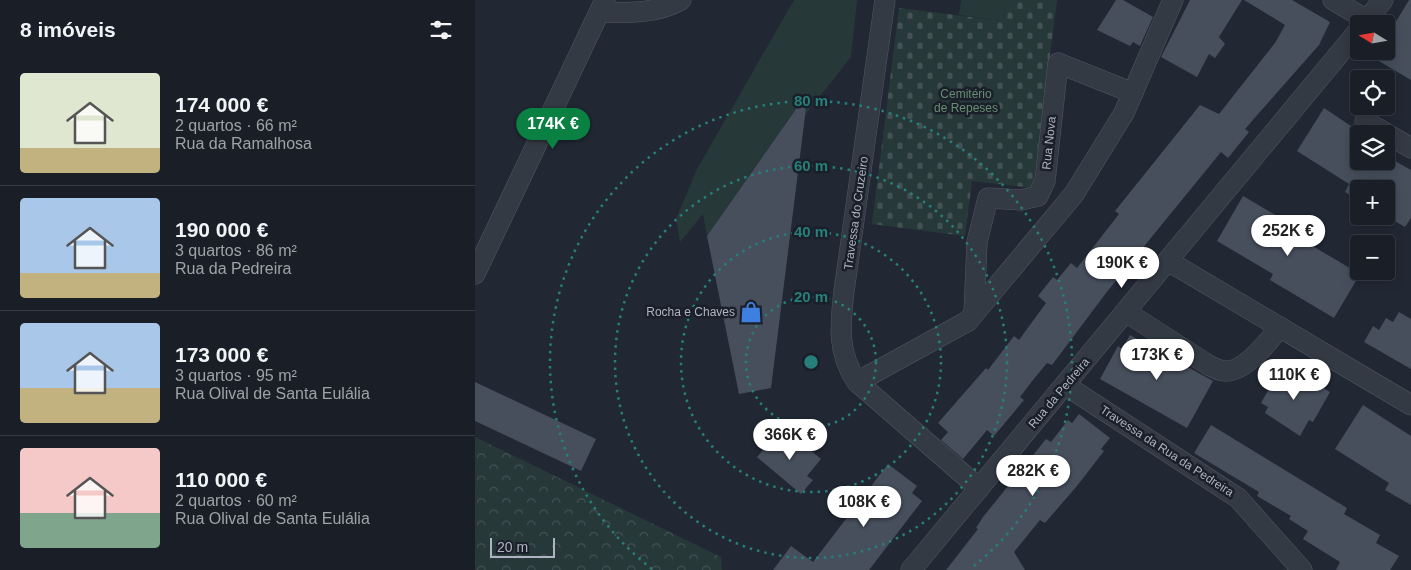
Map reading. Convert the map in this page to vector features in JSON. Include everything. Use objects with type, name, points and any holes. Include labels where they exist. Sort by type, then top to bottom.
[{"type":"street","points":[[475,274],[603,6],[627,13],[652,10],[681,0]]},
{"type":"street","name":"Travessa do Cruzeiro","points":[[885,0],[840,330],[847,364],[857,382],[979,488]]},
{"type":"street","points":[[857,382],[968,321],[1074,194],[1124,113],[1173,0]]},
{"type":"street","points":[[1333,0],[1352,15]]},
{"type":"street","name":"Rua da Pedreira","points":[[1370,15],[1383,0]]},
{"type":"street","name":"Rua da Pedreira","points":[[911,570],[1350,40]]},
{"type":"street","name":"Rua Nova","points":[[974,314],[977,242],[988,198],[1021,200],[1038,196],[1045,182],[1057,63],[1133,93]]},
{"type":"street","points":[[1365,122],[1411,148]]},
{"type":"street","points":[[1168,261],[1411,405]]},
{"type":"street","points":[[1126,312],[1210,366],[1223,371],[1232,371],[1245,363],[1263,348],[1280,327]]},
{"type":"street","name":"Travessa da Rua da Pedreira","points":[[1065,385],[1238,498],[1302,570]]},
{"type":"green space","points":[[794,0],[857,0],[851,57],[805,115],[807,93],[707,236],[703,214],[680,242],[676,219],[697,169]]},
{"type":"green space","points":[[961,0],[1006,0],[1003,21],[959,15]]},
{"type":"green space","name":"Cemitério de Repeses","points":[[1006,0],[1057,0],[1033,188],[972,181],[965,236],[872,224],[899,8],[1003,21]]},
{"type":"green space","points":[[475,437],[721,557],[722,570],[475,570]]},
{"type":"building","points":[[1116,0],[1123,0],[1153,17],[1140,46],[1133,42],[1130,46],[1097,30]]},
{"type":"building","points":[[1190,0],[1242,0],[1219,37],[1225,44],[1215,58],[1209,54],[1197,77],[1161,57]]},
{"type":"building","points":[[1244,0],[1292,0],[1330,22],[1319,45],[1245,129],[1249,132],[1228,158],[1221,152],[1106,293],[1052,365],[1047,363],[1033,380],[1020,397],[1024,400],[994,436],[987,430],[963,459],[941,440],[948,432],[938,423],[986,368],[988,370],[1014,336],[1019,340],[1046,303],[1038,296],[1053,277],[1057,280],[1071,263],[1077,268],[1119,214],[1115,211],[1200,105],[1219,114],[1275,43],[1285,25]]},
{"type":"building","points":[[1409,0],[1411,0],[1411,80],[1377,60],[1395,60],[1395,23]]},
{"type":"building","name":"Rocha e Chaves","points":[[808,92],[771,388],[739,394],[707,236]]},
{"type":"building","points":[[1324,108],[1350,125],[1350,170],[1395,170],[1395,161],[1411,170],[1411,218],[1405,227],[1395,221],[1395,180],[1350,180],[1350,195],[1345,192],[1349,184],[1297,151]]},
{"type":"building","points":[[1243,196],[1308,234],[1304,241],[1350,268],[1350,280],[1356,280],[1334,318],[1270,280],[1273,274],[1217,241]]},
{"type":"building","points":[[1399,312],[1411,319],[1411,369],[1364,342],[1373,326],[1379,330],[1386,318],[1393,322]]},
{"type":"building","points":[[1130,335],[1213,381],[1187,428],[1100,379],[1118,346],[1122,349]]},
{"type":"building","points":[[1287,367],[1330,392],[1313,422],[1309,420],[1300,436],[1265,413],[1268,407],[1261,403],[1278,373],[1282,376]]},
{"type":"building","points":[[475,382],[596,439],[581,471],[475,421]]},
{"type":"building","points":[[1363,405],[1411,436],[1411,505],[1385,490],[1389,483],[1335,449]]},
{"type":"building","points":[[1079,414],[1110,438],[1101,449],[1104,451],[1077,486],[1045,523],[1040,520],[1014,552],[1025,570],[946,570],[978,529],[976,528],[983,517],[1046,439],[1051,442],[1068,420],[1072,423]]},
{"type":"building","points":[[1211,425],[1347,508],[1344,514],[1380,535],[1376,543],[1399,556],[1390,570],[1336,570],[1340,562],[1303,539],[1308,531],[1289,519],[1291,516],[1257,496],[1259,492],[1194,453]]},
{"type":"building","points":[[786,430],[821,459],[807,476],[813,480],[801,494],[757,457],[771,441],[775,443]]},
{"type":"building","points":[[888,464],[917,486],[912,493],[922,501],[869,570],[773,570],[791,546],[813,562]]},
{"type":"place","name":"Rocha e Chaves","points":[[751,312]]}]
